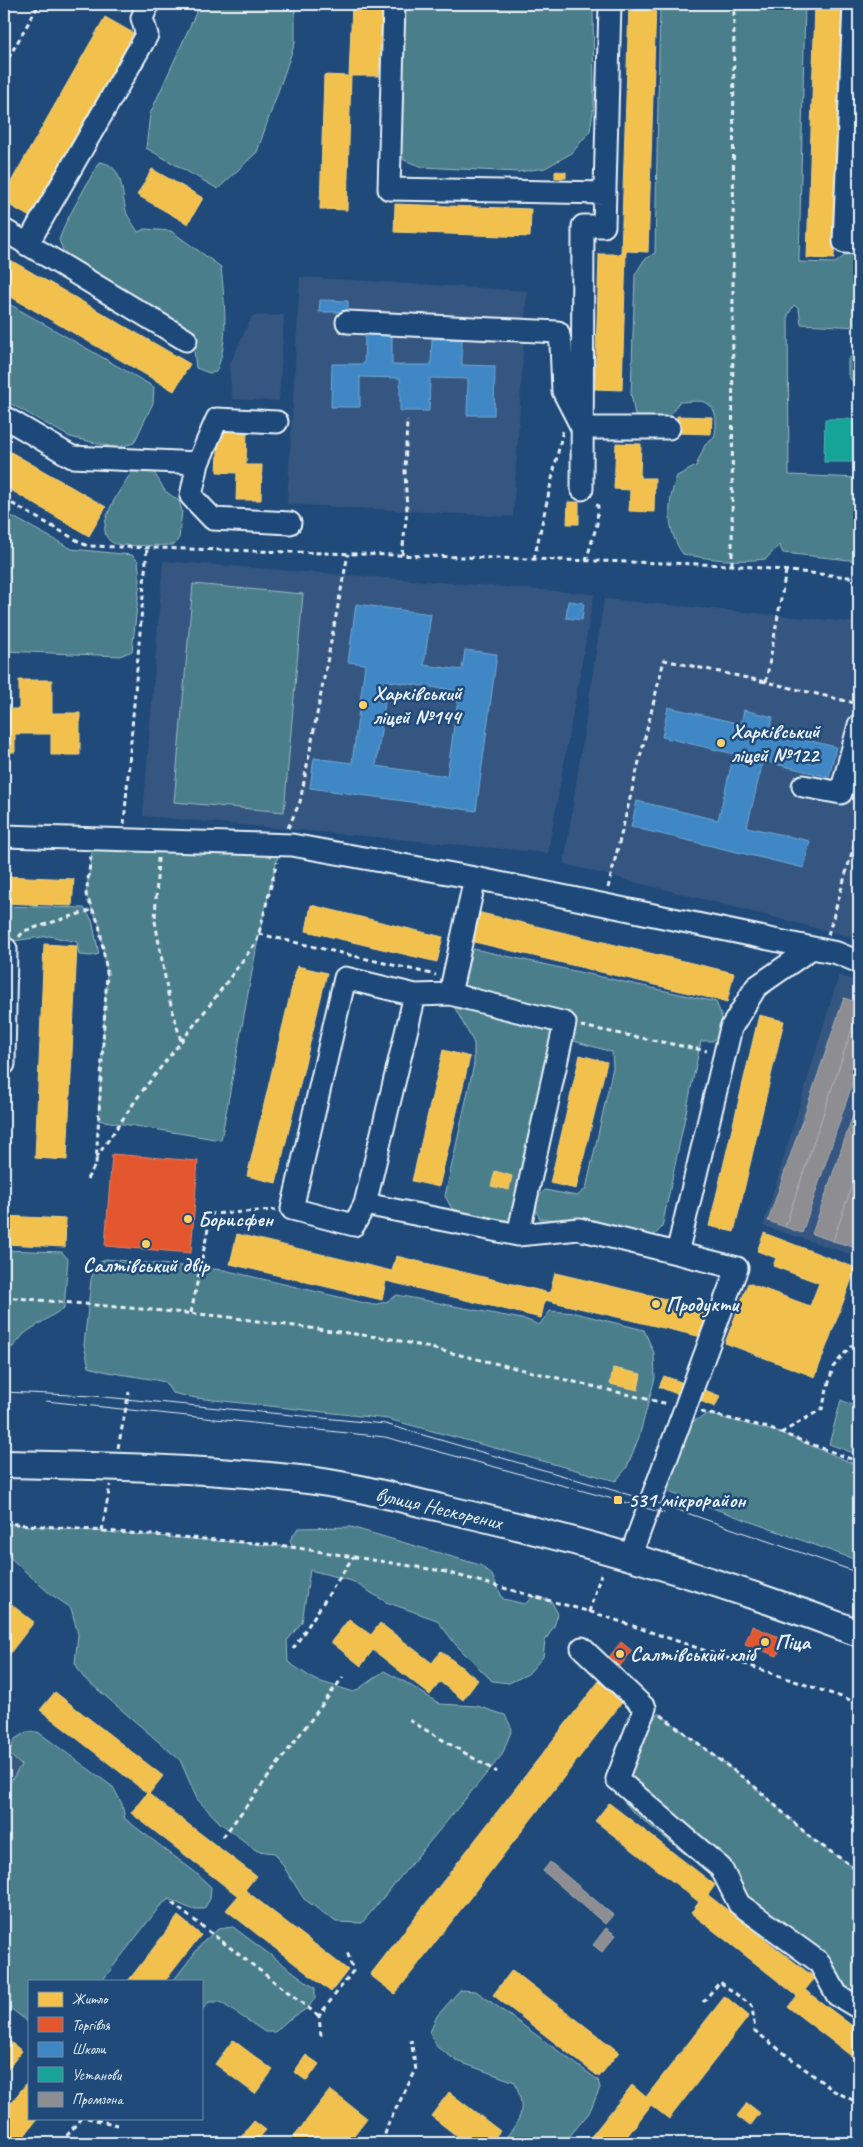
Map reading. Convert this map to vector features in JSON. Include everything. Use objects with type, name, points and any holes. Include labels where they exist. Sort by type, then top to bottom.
[{"type":"main road","name":"вулиця Нескорених","points":[[4,1464],[214,1472],[301,1479],[374,1493],[500,1521],[630,1558],[770,1600],[859,1633]]},
{"type":"lane","points":[[28,245],[147,35],[142,18],[148,4]]},
{"type":"lane","points":[[394,4],[389,189],[605,193]]},
{"type":"lane","points":[[582,489],[578,421],[583,226],[604,226],[610,4]]},
{"type":"lane","points":[[854,4],[844,242],[859,243]]},
{"type":"lane","points":[[4,230],[186,340]]},
{"type":"lane","points":[[347,322],[558,332],[561,344],[563,391],[578,421]]},
{"type":"lane","points":[[4,417],[72,457],[198,463]]},
{"type":"lane","points":[[277,422],[217,420],[198,463],[191,496],[214,519],[290,524]]},
{"type":"lane","points":[[578,421],[669,428]]},
{"type":"lane","points":[[803,786],[840,793],[859,725]]},
{"type":"lane","points":[[4,836],[281,843],[475,878],[837,953],[859,962]]},
{"type":"lane","points":[[451,986],[475,878]]},
{"type":"lane","points":[[4,1064],[5,949]]},
{"type":"lane","points":[[677,1253],[731,1028],[756,986],[818,949]]},
{"type":"lane","points":[[415,995],[365,1204],[354,1225],[292,1209],[345,978],[415,995],[451,986],[565,1023],[518,1235]]},
{"type":"lane","points":[[365,1204],[518,1235],[579,1229],[738,1268],[630,1558]]},
{"type":"lane","points":[[582,1648],[645,1708],[617,1779],[721,1868],[739,1904],[819,1962],[838,1995],[859,2008]]},
{"type":"path","points":[[4,66],[39,4]]},
{"type":"path","points":[[732,565],[734,4]]},
{"type":"path","points":[[402,555],[407,511],[405,472],[407,420]]},
{"type":"path","points":[[534,559],[563,430],[578,421]]},
{"type":"path","points":[[582,489],[598,506],[597,524],[586,560]]},
{"type":"path","points":[[4,499],[86,546],[732,565],[859,578]]},
{"type":"path","points":[[123,839],[147,548]]},
{"type":"path","points":[[96,1158],[140,1094],[182,1042],[257,940],[281,843],[300,802],[348,554]]},
{"type":"path","points":[[766,682],[786,570]]},
{"type":"path","points":[[608,888],[664,660],[859,704]]},
{"type":"path","points":[[818,949],[859,828]]},
{"type":"path","points":[[87,1179],[96,1164],[107,973],[99,924],[86,895],[94,838]]},
{"type":"path","points":[[159,840],[155,921],[168,994],[182,1042]]},
{"type":"path","points":[[5,949],[24,931],[92,910]]},
{"type":"path","points":[[259,934],[451,986]]},
{"type":"path","points":[[565,1023],[725,1054]]},
{"type":"path","points":[[191,1314],[211,1214],[292,1209]]},
{"type":"path","points":[[4,1297],[191,1314],[392,1339],[765,1427],[859,1462]]},
{"type":"path","points":[[781,1433],[822,1409],[833,1367],[851,1346],[859,1345]]},
{"type":"path","points":[[116,1458],[128,1392]]},
{"type":"path","points":[[102,1531],[110,1485]]},
{"type":"path","points":[[4,1523],[279,1545],[442,1571],[589,1612],[859,1704]]},
{"type":"path","points":[[293,1649],[353,1557]]},
{"type":"path","points":[[589,1612],[602,1574]]},
{"type":"path","points":[[223,1837],[343,1677]]},
{"type":"path","points":[[645,1708],[652,1708],[754,1786],[812,1839],[859,1871]]},
{"type":"path","points":[[409,1720],[497,1772]]},
{"type":"path","points":[[172,1903],[318,2016],[321,2036]]},
{"type":"path","points":[[318,2016],[353,1971],[347,1951]]},
{"type":"path","points":[[703,2002],[720,1982],[752,2006],[755,2031],[834,2091],[859,2103]]},
{"type":"path","points":[[382,2143],[389,2122],[416,2070],[411,2040]]},
{"type":"path","points":[[61,2143],[79,2120]]},
{"type":"path","points":[[96,2120],[118,2125]]},
{"type":"shaded area","points":[[300,277],[527,291],[513,517],[287,504]]},
{"type":"shaded area","points":[[284,315],[279,401],[232,399],[229,366],[252,316]]},
{"type":"shaded area","name":"Харківський ліцей №144","points":[[163,561],[594,594],[548,853],[143,816]]},
{"type":"shaded area","name":"Харківський ліцей №122","points":[[604,599],[859,623],[859,939],[564,864]]},
{"type":"shaded area","points":[[839,975],[859,982],[859,1257],[763,1226]]},
{"type":"shaded area","points":[[4,1750],[22,1765],[4,1793]]},
{"type":"green space","points":[[200,4],[295,4],[295,43],[257,152],[218,189],[146,148],[150,114]]},
{"type":"green space","points":[[400,4],[593,4],[594,105],[590,131],[572,153],[545,168],[518,172],[422,167],[404,160],[396,143]]},
{"type":"green space","points":[[660,4],[805,4],[799,262],[835,263],[847,254],[859,252],[859,327],[801,324],[799,309],[794,305],[788,315],[789,475],[859,478],[859,561],[783,553],[779,545],[766,559],[724,560],[704,558],[683,554],[673,536],[670,506],[677,476],[696,466],[705,445],[714,438],[716,418],[709,405],[698,401],[679,402],[668,419],[646,419],[635,415],[631,394],[635,275],[644,260],[655,253]]},
{"type":"green space","points":[[859,55],[859,216],[855,209]]},
{"type":"green space","points":[[99,162],[107,164],[117,173],[127,214],[138,232],[145,229],[171,231],[221,267],[225,333],[216,372],[209,373],[196,368],[193,341],[185,333],[64,253],[59,240],[66,222]]},
{"type":"green space","points":[[4,301],[154,387],[153,403],[134,443],[117,448],[70,437],[4,400]]},
{"type":"green space","points":[[859,351],[859,381],[852,381],[848,375],[848,359]]},
{"type":"green space","points":[[137,465],[151,467],[165,491],[179,501],[182,511],[179,538],[174,545],[121,545],[108,538],[105,529],[106,518],[125,482]]},
{"type":"green space","points":[[4,512],[72,549],[132,555],[138,561],[140,580],[132,651],[120,656],[4,651]]},
{"type":"green space","points":[[193,584],[303,594],[284,812],[174,802]]},
{"type":"green space","points":[[94,838],[281,843],[259,934],[221,1140],[98,1120],[107,973],[99,924],[86,895]]},
{"type":"green space","points":[[4,906],[84,908],[92,920],[99,954],[91,956],[79,955],[77,942],[49,936],[6,942],[4,945]]},
{"type":"green space","points":[[474,949],[716,1002],[722,1018],[722,1027],[713,1041],[701,1041],[662,1227],[652,1238],[576,1220],[540,1219],[536,1203],[545,1190],[577,1196],[586,1189],[613,1067],[612,1052],[570,1040],[513,1214],[504,1222],[452,1209],[445,1196],[474,1064],[474,1043],[452,1003],[463,961]]},
{"type":"green space","points":[[4,1250],[62,1252],[68,1259],[64,1308],[25,1333],[13,1347],[4,1348]]},
{"type":"green space","points":[[106,1259],[224,1270],[373,1305],[386,1302],[397,1295],[527,1320],[539,1325],[550,1311],[575,1313],[644,1330],[654,1353],[655,1378],[639,1437],[627,1467],[616,1481],[388,1419],[196,1398],[172,1393],[165,1382],[89,1367],[84,1345],[91,1280],[95,1265]]},
{"type":"green space","points":[[841,1400],[859,1408],[859,1455],[829,1444]]},
{"type":"green space","points":[[708,1414],[781,1433],[859,1466],[859,1561],[663,1490],[690,1423]]},
{"type":"green space","points":[[8,1524],[292,1547],[290,1540],[298,1528],[351,1527],[480,1565],[492,1575],[503,1599],[525,1604],[534,1596],[551,1601],[558,1614],[554,1626],[545,1641],[543,1657],[528,1674],[509,1683],[492,1681],[456,1645],[437,1620],[386,1602],[352,1581],[310,1570],[302,1622],[287,1641],[288,1662],[315,1680],[354,1692],[384,1671],[440,1704],[477,1706],[505,1715],[512,1729],[502,1755],[362,1923],[336,1922],[304,1899],[275,1853],[257,1851],[220,1823],[197,1799],[180,1760],[83,1677],[75,1663],[78,1634],[71,1608],[49,1593],[4,1552],[4,1538]]},
{"type":"green space","points":[[659,1713],[754,1786],[812,1839],[859,1871],[859,1999],[850,1992],[828,1965],[721,1883],[632,1811],[622,1799],[646,1728]]},
{"type":"green space","points":[[26,1732],[38,1732],[113,1787],[122,1804],[125,1819],[195,1872],[211,1887],[210,1899],[204,1909],[191,1909],[169,1899],[160,1906],[103,1980],[28,1980],[28,2022],[4,2003],[4,1792],[21,1765],[9,1754],[15,1739]]},
{"type":"green space","points":[[233,1927],[315,1988],[315,1998],[308,2008],[288,2020],[275,2032],[265,2032],[220,2002],[209,2002],[202,2010],[202,1980],[174,1980],[203,1942],[218,1929]]},
{"type":"green space","points":[[460,1990],[476,1991],[598,2080],[600,2088],[589,2113],[564,2143],[501,2143],[513,2128],[520,2115],[521,2101],[515,2082],[457,2061],[437,2047],[430,2032],[437,2016]]},
{"type":"building: Житло","points":[[352,4],[382,4],[379,76],[351,76],[347,210],[320,209],[324,75],[349,76]]},
{"type":"building: Житло","points":[[629,4],[656,4],[648,252],[626,251],[622,390],[595,389],[599,254],[621,254]]},
{"type":"building: Житло","points":[[815,4],[842,4],[834,259],[807,258]]},
{"type":"building: Житло","points":[[105,17],[135,34],[30,217],[4,202],[4,194]]},
{"type":"building: Житло","points":[[152,169],[203,198],[188,224],[137,195]]},
{"type":"building: Житло","points":[[555,171],[566,172],[566,178],[555,178]]},
{"type":"building: Житло","points":[[395,204],[531,209],[530,237],[394,232]]},
{"type":"building: Житло","points":[[7,258],[190,364],[174,391],[4,293],[4,263]]},
{"type":"building: Житло","points":[[677,416],[712,417],[711,434],[677,433]]},
{"type":"building: Житло","points":[[219,431],[247,432],[246,465],[262,465],[261,500],[236,500],[237,473],[217,472]]},
{"type":"building: Житло","points":[[616,443],[641,444],[640,478],[655,478],[654,512],[629,511],[630,490],[614,489]]},
{"type":"building: Житло","points":[[4,448],[106,507],[89,536],[4,486]]},
{"type":"building: Житло","points":[[568,502],[579,502],[579,524],[567,524]]},
{"type":"building: Житло","points":[[19,680],[52,680],[52,713],[80,713],[80,755],[51,755],[51,734],[15,734],[15,752],[4,752],[4,709],[19,709]]},
{"type":"building: Житло","points":[[4,876],[74,879],[72,906],[4,903]]},
{"type":"building: Житло","points":[[311,905],[443,937],[437,962],[306,931]]},
{"type":"building: Житло","points":[[477,912],[734,973],[727,1002],[470,941]]},
{"type":"building: Житло","points":[[44,944],[77,946],[67,1160],[35,1158]]},
{"type":"building: Житло","points":[[297,966],[327,973],[276,1183],[247,1176]]},
{"type":"building: Житло","points":[[759,1015],[784,1021],[734,1232],[709,1226]]},
{"type":"building: Житло","points":[[443,1050],[470,1057],[439,1187],[412,1181]]},
{"type":"building: Житло","points":[[580,1055],[607,1062],[576,1189],[550,1183]]},
{"type":"building: Житло","points":[[495,1171],[512,1176],[509,1190],[491,1186]]},
{"type":"building: Житло","points":[[4,1216],[66,1219],[65,1247],[4,1244]]},
{"type":"building: Житло","points":[[764,1233],[856,1268],[815,1377],[725,1343],[748,1283],[810,1306],[819,1283],[773,1266],[776,1258],[757,1251]]},
{"type":"building: Житло","points":[[237,1234],[392,1271],[396,1256],[550,1293],[555,1273],[713,1310],[706,1338],[545,1300],[541,1318],[386,1281],[382,1300],[230,1264]]},
{"type":"building: Житло","points":[[613,1368],[641,1374],[638,1390],[610,1384]]},
{"type":"building: Житло","points":[[664,1376],[681,1382],[677,1394],[659,1387]]},
{"type":"building: Житло","points":[[705,1390],[720,1396],[715,1407],[700,1401]]},
{"type":"building: Житло","points":[[8,1602],[34,1622],[4,1661],[4,1608]]},
{"type":"building: Житло","points":[[349,1619],[371,1635],[380,1623],[432,1663],[441,1651],[478,1680],[463,1700],[440,1682],[430,1695],[373,1650],[361,1666],[331,1642]]},
{"type":"building: Житло","points":[[599,1681],[624,1700],[395,1994],[370,1975]]},
{"type":"building: Житло","points":[[55,1692],[163,1776],[149,1794],[256,1876],[245,1890],[348,1970],[331,1992],[226,1910],[238,1896],[131,1813],[147,1793],[40,1710]]},
{"type":"building: Житло","points":[[609,1803],[715,1885],[708,1895],[815,1978],[805,1990],[859,2031],[859,2062],[788,2007],[797,1996],[691,1913],[699,1902],[595,1821]]},
{"type":"building: Житло","points":[[178,1916],[201,1935],[166,1980],[129,1980]]},
{"type":"building: Житло","points":[[512,1970],[619,2052],[599,2077],[493,1995]]},
{"type":"building: Житло","points":[[725,1996],[749,2016],[669,2119],[651,2105],[622,2143],[586,2143],[632,2085],[646,2097]]},
{"type":"building: Житло","points":[[4,2037],[22,2051],[6,2071],[4,2069]]},
{"type":"building: Житло","points":[[233,2040],[273,2070],[255,2094],[215,2064]]},
{"type":"building: Житло","points":[[306,2055],[319,2064],[307,2081],[294,2072]]},
{"type":"building: Житло","points":[[28,2081],[28,2120],[36,2120],[19,2143],[4,2143],[4,2112]]},
{"type":"building: Житло","points":[[330,2090],[367,2118],[348,2143],[289,2143]]},
{"type":"building: Житло","points":[[449,2092],[500,2131],[490,2143],[466,2143],[431,2116]]},
{"type":"building: Житло","points":[[747,2103],[760,2113],[750,2126],[737,2116]]},
{"type":"building: Житло","points":[[254,2121],[266,2130],[255,2143],[237,2142]]},
{"type":"building: Торгівля","points":[[112,1154],[198,1161],[191,1253],[105,1246]]},
{"type":"building: Торгівля","name":"Піца","points":[[752,1626],[784,1639],[777,1656],[745,1644]]},
{"type":"building: Торгівля","name":"Салтівський хліб","points":[[621,1642],[632,1651],[620,1666],[609,1657]]},
{"type":"building: Школи","points":[[320,300],[348,301],[348,312],[319,312]]},
{"type":"building: Школи","points":[[365,335],[392,336],[392,365],[431,365],[432,339],[462,339],[462,365],[495,366],[494,415],[467,415],[468,379],[430,378],[429,411],[400,411],[400,378],[360,377],[360,407],[331,407],[332,364],[364,364]]},
{"type":"building: Школи","points":[[568,601],[584,603],[582,620],[566,618]]},
{"type":"building: Школи","points":[[356,604],[431,614],[424,665],[462,670],[465,650],[497,654],[476,811],[310,788],[314,758],[352,763],[365,664],[348,662]],"holes":[[[388,681],[459,691],[447,776],[376,766]]]},
{"type":"building: Школи","points":[[668,707],[741,724],[744,710],[773,717],[770,731],[836,747],[829,777],[763,761],[747,827],[810,841],[804,868],[631,827],[637,801],[718,820],[734,754],[662,737]]},
{"type":"building: Установи","points":[[857,391],[859,391],[859,433],[853,433],[853,462],[824,462],[825,419],[857,419]]},
{"type":"building: Промзона","points":[[844,998],[859,1003],[859,1008],[785,1227],[768,1221]]},
{"type":"building: Промзона","points":[[859,1008],[859,1064],[802,1233],[785,1227]]},
{"type":"building: Промзона","points":[[859,1098],[859,1165],[833,1241],[812,1234]]},
{"type":"building: Промзона","points":[[859,1165],[859,1228],[853,1247],[833,1241]]},
{"type":"building: Промзона","points":[[550,1862],[613,1915],[605,1924],[543,1871]]},
{"type":"building: Промзона","points":[[606,1928],[616,1935],[602,1952],[593,1945]]},
{"type":"tram line","points":[[4,1392],[94,1396],[385,1424],[664,1505],[859,1573]]},
{"type":"tram line","points":[[46,1401],[385,1437],[664,1513]]},
{"type":"place","name":"Харківський ліцей №144","points":[[363,705]]},
{"type":"place","name":"Харківський ліцей №122","points":[[721,743]]},
{"type":"place","name":"Борисфен","points":[[188,1219]]},
{"type":"place","name":"Салтівський двір","points":[[146,1244]]},
{"type":"place","name":"Продукти","points":[[656,1304]]},
{"type":"place","name":"531 мікрорайон","points":[[618,1500]]},
{"type":"place","name":"Піца","points":[[765,1642]]},
{"type":"place","name":"Салтівський хліб","points":[[620,1654]]}]
